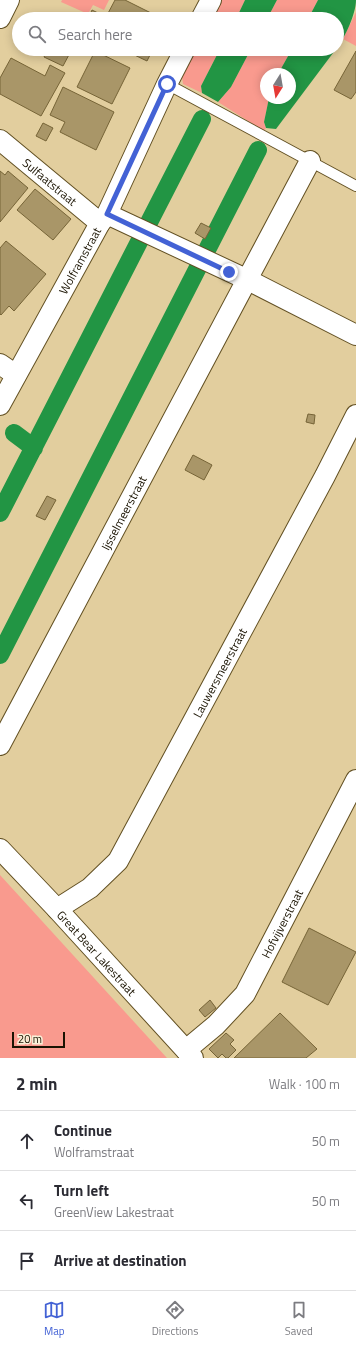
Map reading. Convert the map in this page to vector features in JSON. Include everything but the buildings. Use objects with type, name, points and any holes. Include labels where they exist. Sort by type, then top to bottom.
[{"type":"street","points":[[0,18],[9,0]]},
{"type":"street","points":[[205,12],[211,0]]},
{"type":"street","name":"Wolframstraat","points":[[0,405],[8,370],[108,218],[167,84],[182,56]]},
{"type":"street","name":"Sulfaatstraat","points":[[0,140],[108,218],[248,280],[356,335]]},
{"type":"street","name":"Ijsselmeerstraat","points":[[0,745],[310,161]]},
{"type":"street","name":"Lauwersmeerstraat","points":[[57,909],[90,888],[118,861],[356,415]]},
{"type":"street","name":"Hofvijverstraat","points":[[189,1054],[245,994],[356,780]]},
{"type":"street","name":"Great Bear Lakestraat","points":[[0,849],[57,909],[189,1054]]},
{"type":"lane","points":[[167,84],[356,186]]},
{"type":"shaded area","points":[[62,0],[109,0],[104,10],[93,5],[89,12],[84,12],[61,2]]},
{"type":"shaded area","points":[[222,0],[245,0],[239,12],[216,12]]},
{"type":"shaded area","points":[[245,0],[277,0],[271,12],[239,12]]},
{"type":"shaded area","points":[[277,0],[318,0],[312,12],[271,12]]},
{"type":"shaded area","points":[[318,0],[356,0],[356,6],[350,25],[344,36],[344,12],[312,12]]},
{"type":"shaded area","points":[[356,12],[356,46],[344,40]]},
{"type":"shaded area","points":[[192,56],[216,56],[201,86],[202,93],[183,84],[182,76]]},
{"type":"shaded area","points":[[216,56],[247,56],[231,87],[218,102],[202,93],[201,86]]},
{"type":"shaded area","points":[[247,56],[288,56],[281,68],[260,68],[260,104],[268,104],[264,122],[266,128],[264,131],[218,102],[231,87]]},
{"type":"shaded area","points":[[288,56],[331,56],[296,102],[296,68],[281,68]]},
{"type":"shaded area","points":[[268,104],[295,104],[276,129],[266,128],[264,122]]},
{"type":"shaded area","points":[[0,875],[167,1058],[0,1058]]},
{"type":"waterway","points":[[0,513],[202,119]]},
{"type":"waterway","points":[[0,655],[258,150]]},
{"type":"waterway","points":[[14,433],[34,448]]},
{"type":"route","points":[[167,84],[107,214],[229,272]]}]
